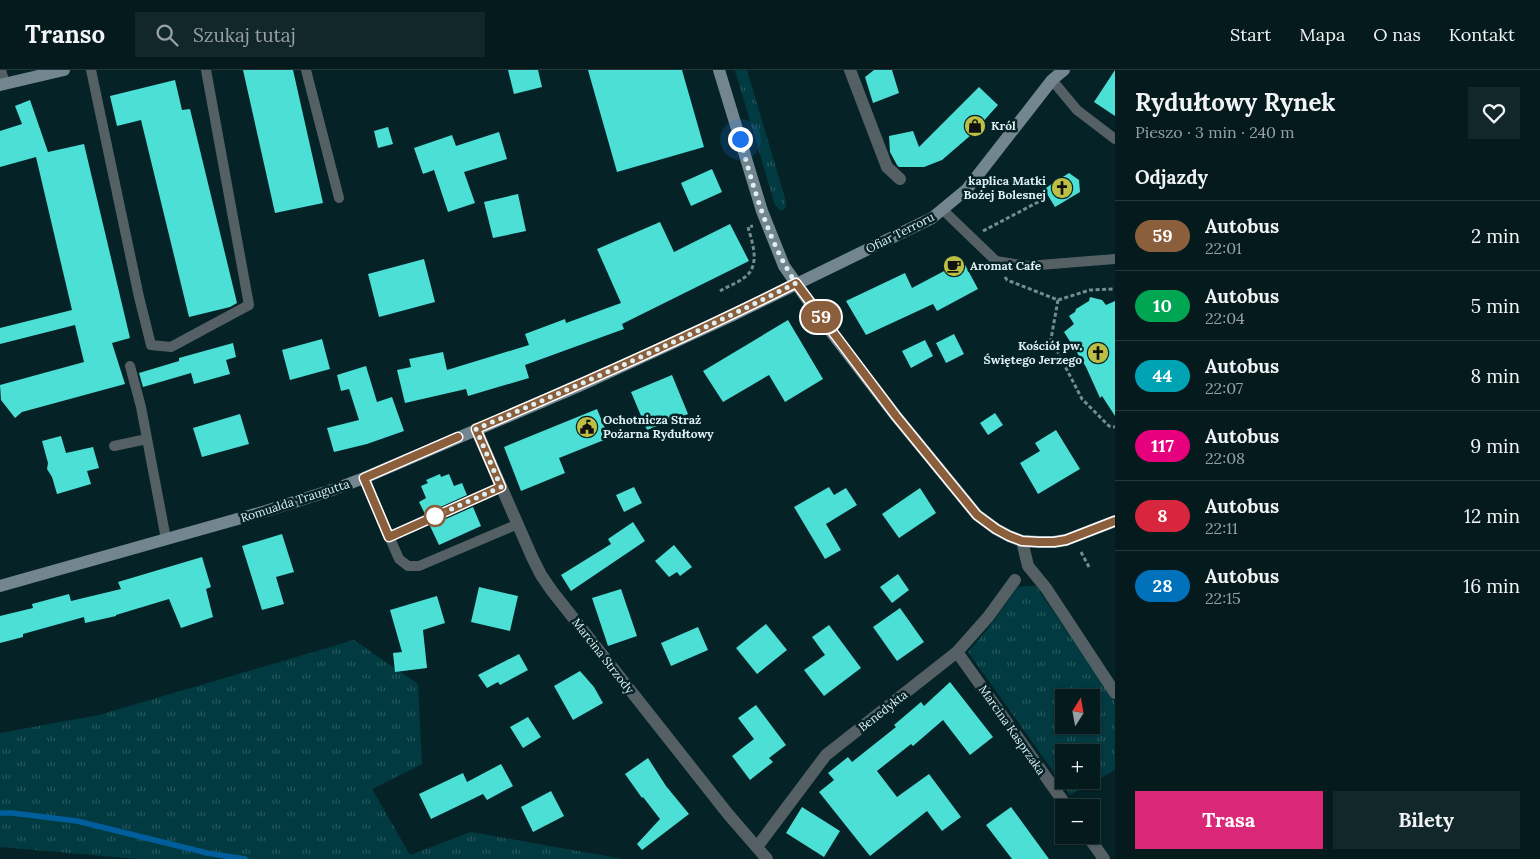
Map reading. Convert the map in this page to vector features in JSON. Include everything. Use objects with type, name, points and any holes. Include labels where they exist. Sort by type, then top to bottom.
[{"type":"street","points":[[0,70],[2,85],[64,70]]},
{"type":"street","points":[[719,70],[764,216],[784,266],[896,416],[977,515],[996,529],[1022,541],[1039,542],[1066,540],[1115,520]]},
{"type":"street","points":[[850,70],[887,167],[900,179]]},
{"type":"street","name":"Ofiar Terroru","points":[[796,283],[904,233],[944,210],[967,189],[1052,80],[1064,70]]},
{"type":"street","name":"Romualda Traugutta","points":[[0,586],[300,501],[364,478],[579,386],[731,316],[796,283]]},
{"type":"street","name":"Marcina Strzody","points":[[476,429],[541,575],[728,814],[768,859]]},
{"type":"street","points":[[1022,541],[1028,566],[1046,588],[1115,693]]},
{"type":"street","name":"Benedykta","points":[[757,847],[826,755],[957,652],[988,617],[1015,580]]},
{"type":"street","name":"Marcina Kasprzaka","points":[[957,652],[1062,799]]},
{"type":"street","points":[[1093,844],[1104,859]]},
{"type":"lane","points":[[91,70],[151,345],[171,347],[249,305],[206,70]]},
{"type":"lane","points":[[306,70],[339,198]]},
{"type":"lane","points":[[1052,80],[1077,110],[1115,139]]},
{"type":"lane","points":[[944,210],[996,261],[1027,266],[1115,259]]},
{"type":"lane","points":[[130,366],[141,407],[166,539]]},
{"type":"lane","points":[[114,446],[147,439]]},
{"type":"lane","points":[[364,478],[399,559],[408,566],[419,566],[518,524]]},
{"type":"lane","points":[[389,537],[501,487]]},
{"type":"path","points":[[971,237],[1040,201]]},
{"type":"path","points":[[720,291],[747,276],[752,267],[755,251],[748,227]]},
{"type":"path","points":[[996,261],[1007,280],[1058,300],[1090,290],[1115,289]]},
{"type":"path","points":[[1058,300],[1051,340],[1082,399],[1109,426],[1115,426]]},
{"type":"path","points":[[1081,552],[1089,567]]},
{"type":"green space","points":[[735,70],[747,70],[785,198],[786,207],[783,210],[780,210],[775,205]]},
{"type":"green space","points":[[1036,586],[1115,702],[1115,770],[1100,778],[1100,744],[1055,744],[1055,774],[968,652],[1018,587]]},
{"type":"green space","points":[[354,640],[418,684],[422,764],[372,789],[410,855],[471,832],[623,859],[138,859],[0,847],[0,733],[99,715]]},
{"type":"green space","points":[[1066,789],[1081,789],[1070,795]]},
{"type":"building","points":[[243,70],[293,70],[323,203],[275,213]]},
{"type":"building","points":[[508,70],[538,70],[542,87],[514,94]]},
{"type":"building","points":[[588,70],[682,70],[704,147],[617,172]]},
{"type":"building","points":[[874,70],[892,70],[899,93],[873,103],[865,77]]},
{"type":"building","points":[[1115,70],[1115,116],[1094,102]]},
{"type":"building","points":[[175,80],[182,110],[190,109],[237,303],[230,307],[189,317],[141,120],[117,126],[110,96]]},
{"type":"building","points":[[979,87],[998,105],[971,135],[942,160],[924,167],[899,167],[897,165],[890,152],[889,136],[913,131],[919,147]]},
{"type":"building","points":[[30,100],[48,152],[84,144],[130,338],[112,343],[125,384],[22,412],[15,418],[1,400],[0,385],[84,362],[75,325],[0,344],[0,328],[72,310],[36,157],[0,167],[0,131],[22,124],[15,106]]},
{"type":"building","points":[[388,127],[393,144],[378,148],[374,131]]},
{"type":"building","points":[[499,132],[507,159],[464,172],[475,203],[448,212],[434,170],[423,174],[414,148],[452,135],[456,146]]},
{"type":"building","points":[[712,169],[722,192],[691,206],[681,183]]},
{"type":"building","name":"kaplica Matki Bożej Bolesnej","points":[[1069,173],[1079,180],[1080,192],[1055,207],[1044,189]]},
{"type":"building","points":[[518,194],[526,231],[493,238],[484,202]]},
{"type":"building","points":[[660,222],[674,252],[730,224],[749,261],[622,324],[624,329],[525,365],[529,378],[468,396],[466,389],[405,403],[397,370],[411,367],[409,359],[443,352],[447,370],[529,345],[525,334],[565,319],[566,323],[621,303],[597,249]]},
{"type":"building","points":[[424,259],[435,302],[379,317],[368,274]]},
{"type":"building","points":[[963,261],[978,289],[937,311],[933,304],[866,335],[846,301],[905,273],[912,288]]},
{"type":"building","name":"Kościół pw. Świętego Jerzego","points":[[1090,297],[1102,300],[1106,305],[1115,301],[1115,416],[1102,396],[1100,398],[1086,367],[1064,332],[1074,324],[1069,316],[1089,301]]},
{"type":"building","points":[[788,320],[823,379],[785,402],[769,375],[723,402],[703,371]]},
{"type":"building","points":[[954,334],[964,354],[946,363],[936,343]]},
{"type":"building","points":[[322,339],[330,369],[290,380],[282,350]]},
{"type":"building","points":[[925,340],[933,356],[911,368],[902,351]]},
{"type":"building","points":[[233,343],[236,357],[226,360],[230,374],[194,384],[191,373],[143,387],[139,373],[179,361],[179,358]]},
{"type":"building","points":[[366,366],[377,402],[392,397],[404,431],[367,444],[334,452],[327,428],[359,420],[349,389],[341,391],[337,375]]},
{"type":"building","points":[[672,375],[688,414],[647,430],[631,392]]},
{"type":"building","points":[[597,409],[609,438],[559,458],[565,473],[521,491],[504,447]]},
{"type":"building","points":[[995,413],[1003,425],[988,435],[980,423]]},
{"type":"building","points":[[240,414],[249,444],[202,457],[193,428]]},
{"type":"building","points":[[1056,430],[1080,469],[1038,494],[1020,463],[1040,451],[1035,443]]},
{"type":"building","points":[[61,436],[66,453],[93,447],[99,468],[87,471],[91,484],[57,494],[52,477],[47,469],[48,463],[42,441]]},
{"type":"building","points":[[440,474],[441,477],[449,474],[454,486],[462,483],[467,495],[425,514],[419,502],[426,498],[421,486],[428,483],[426,480]]},
{"type":"building","points":[[634,487],[642,503],[624,512],[616,495]]},
{"type":"building","points":[[829,487],[834,495],[846,488],[857,505],[826,524],[841,550],[825,559],[794,507]]},
{"type":"building","points":[[920,488],[936,513],[899,538],[882,514]]},
{"type":"building","points":[[473,507],[481,526],[439,545],[430,526]]},
{"type":"building","points":[[633,522],[645,541],[571,591],[561,575],[611,544],[608,539]]},
{"type":"building","points":[[282,534],[294,572],[276,577],[284,604],[262,610],[242,546]]},
{"type":"building","points":[[674,545],[692,567],[680,576],[677,572],[669,577],[655,561]]},
{"type":"building","points":[[202,557],[211,587],[206,589],[213,617],[181,628],[169,599],[116,616],[85,623],[84,617],[23,634],[23,637],[0,643],[0,616],[33,608],[32,604],[69,594],[71,601],[121,589],[118,582]]},
{"type":"building","points":[[898,574],[909,590],[892,603],[880,587]]},
{"type":"building","points":[[479,587],[518,596],[510,631],[471,622]]},
{"type":"building","points":[[621,589],[637,636],[608,646],[592,598]]},
{"type":"building","points":[[437,596],[445,623],[423,630],[427,668],[395,672],[393,653],[402,652],[390,610]]},
{"type":"building","points":[[900,608],[924,642],[897,661],[873,627]]},
{"type":"building","points":[[766,624],[787,650],[757,674],[736,648]]},
{"type":"building","points":[[829,625],[861,668],[824,696],[804,670],[825,655],[812,637]]},
{"type":"building","points":[[698,627],[708,650],[671,666],[661,643]]},
{"type":"building","points":[[519,654],[528,670],[500,685],[498,682],[487,688],[478,675]]},
{"type":"building","points":[[580,671],[594,687],[603,703],[573,720],[554,686]]},
{"type":"building","points":[[950,682],[993,737],[970,755],[943,720],[913,746],[911,744],[877,771],[897,797],[929,774],[961,817],[942,831],[927,811],[870,856],[819,792],[834,780],[828,773],[848,757],[852,762],[896,727],[894,725],[921,702],[924,706]]},
{"type":"building","points":[[756,705],[786,745],[769,758],[773,762],[750,780],[732,756],[754,739],[738,718]]},
{"type":"building","points":[[528,717],[541,737],[523,748],[510,727]]},
{"type":"building","points":[[648,758],[666,786],[689,814],[642,850],[637,844],[660,819],[625,774]]},
{"type":"building","points":[[501,764],[513,786],[487,800],[483,794],[431,819],[419,794],[463,773],[467,782]]},
{"type":"building","points":[[551,791],[564,816],[533,832],[521,807]]},
{"type":"building","points":[[802,807],[840,831],[824,857],[786,833]]},
{"type":"building","points":[[1011,807],[1049,859],[1012,859],[986,825]]},
{"type":"waterway","points":[[0,813],[77,821],[207,853],[245,859]]},
{"type":"bus line","name":"59","points":[[458,437],[364,478],[389,537],[501,487],[476,429],[579,386],[731,316],[796,283],[896,416],[977,515],[1009,536],[1022,541],[1039,542],[1066,540],[1115,521]]},
{"type":"place","name":"Król","points":[[975,126]]},
{"type":"place","name":"kaplica Matki Bożej Bolesnej","points":[[1062,188]]},
{"type":"place","name":"Aromat Cafe","points":[[954,266]]},
{"type":"place","name":"Kościół pw. Świętego Jerzego","points":[[1098,353]]},
{"type":"place","name":"Ochotnicza Straż Pożarna Rydułtowy","points":[[587,427]]},
{"type":"route","points":[[435,516],[431,518],[501,487],[476,429],[579,386],[731,316],[796,283],[784,266],[766,222],[740,139]]}]
